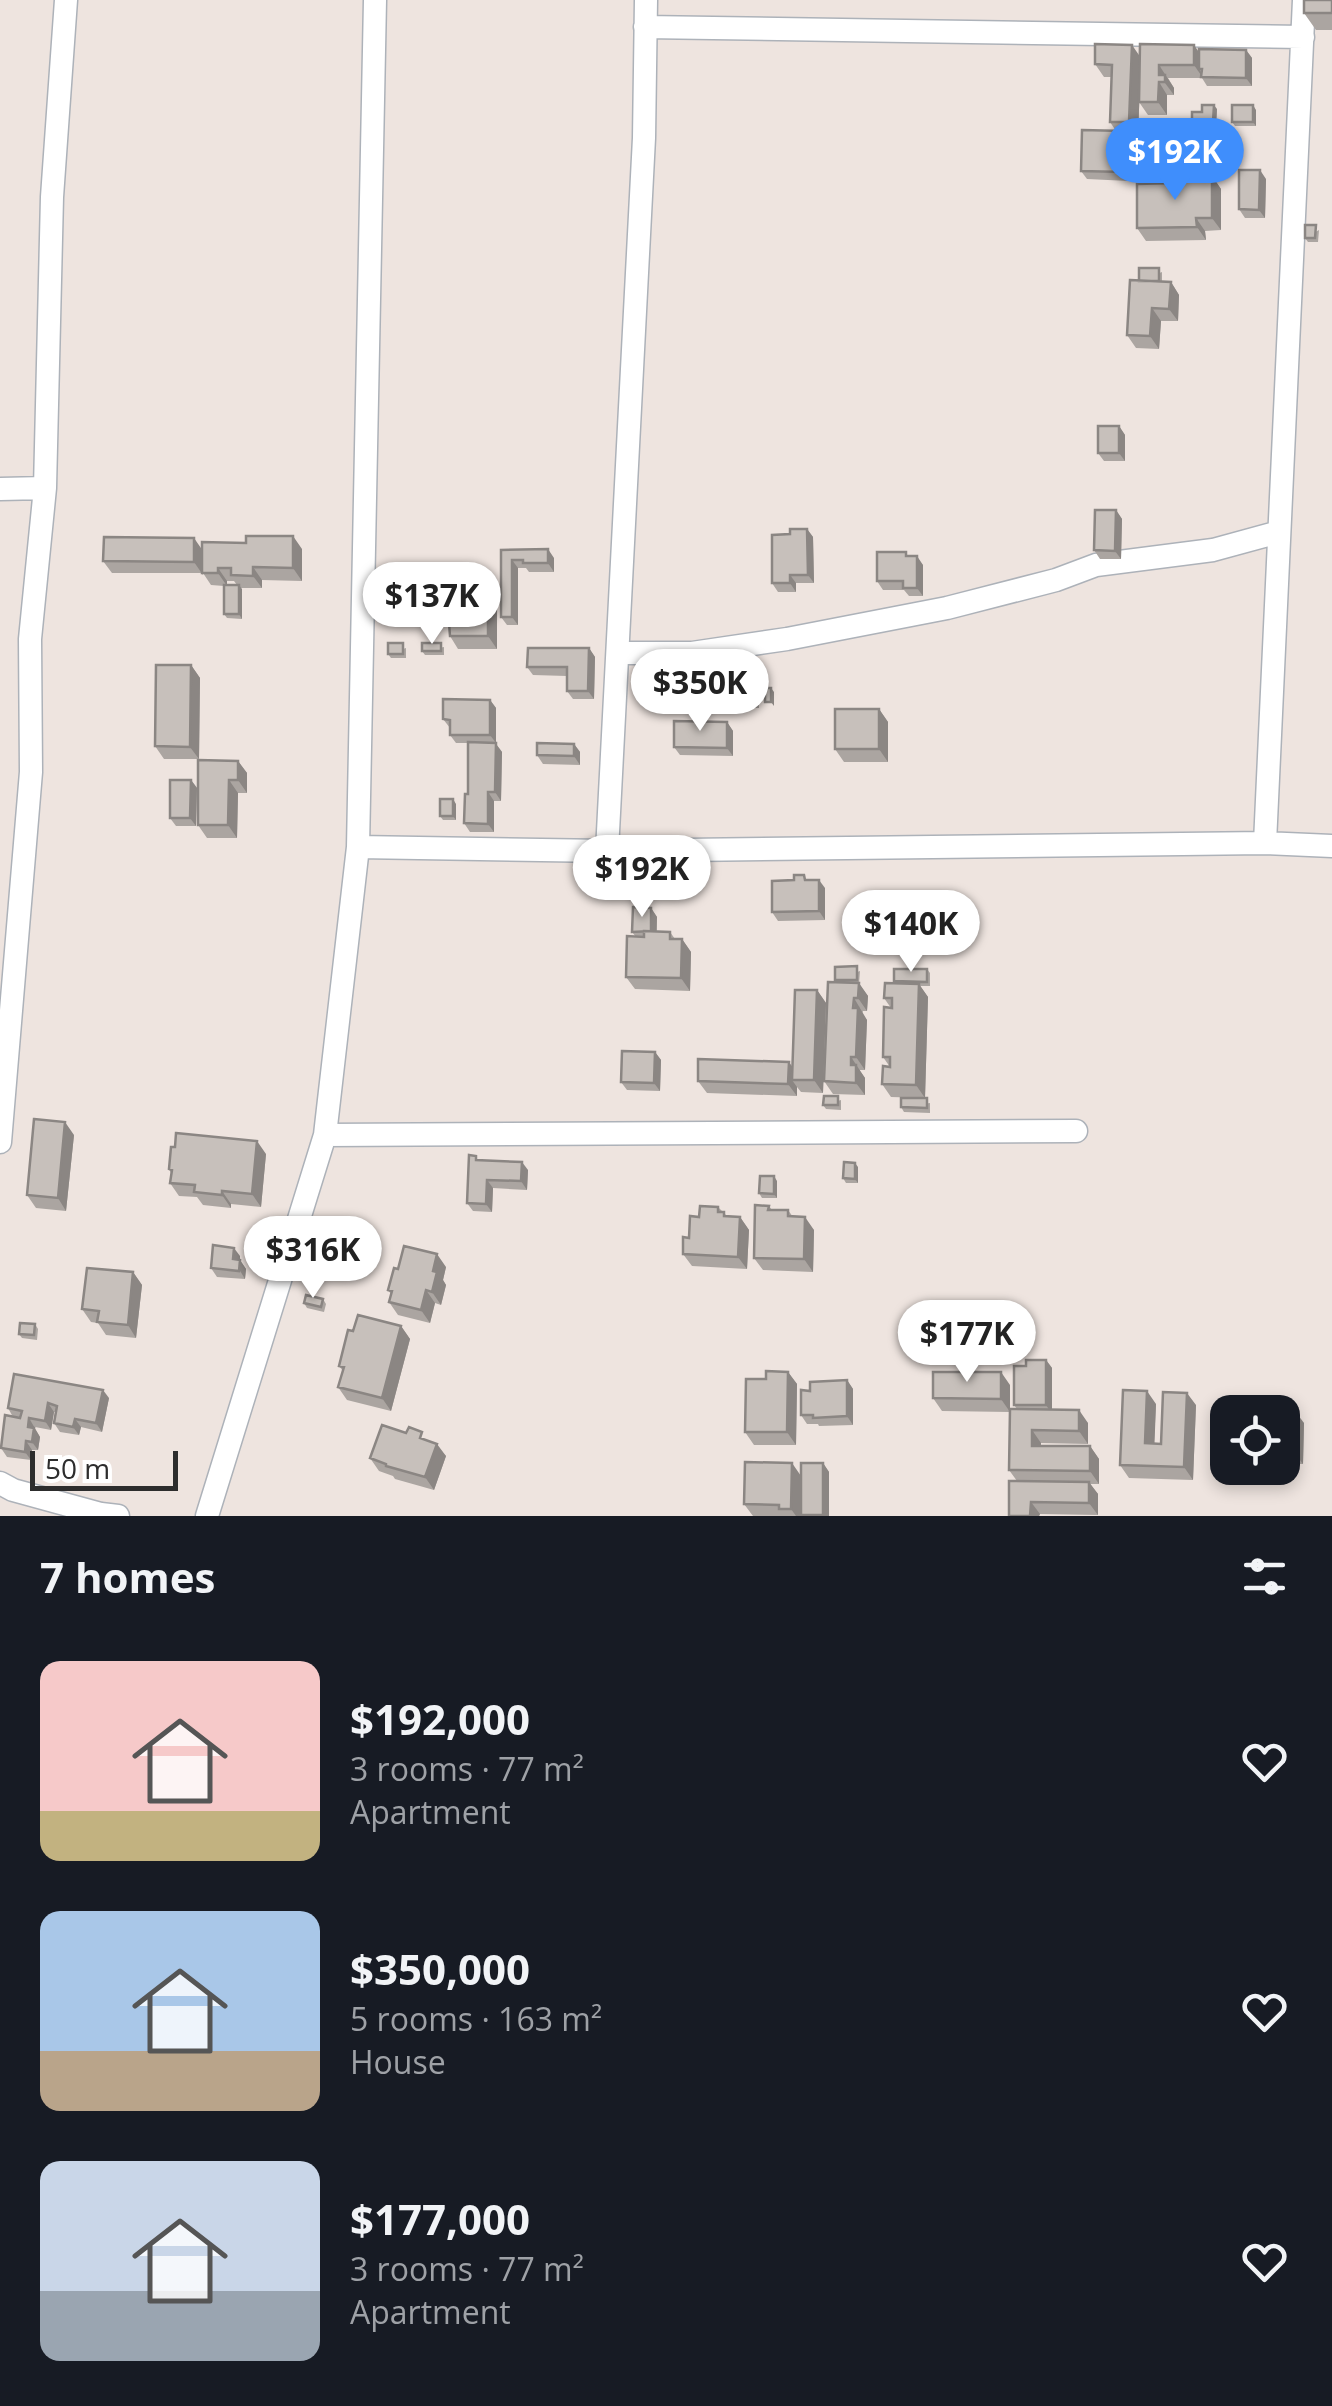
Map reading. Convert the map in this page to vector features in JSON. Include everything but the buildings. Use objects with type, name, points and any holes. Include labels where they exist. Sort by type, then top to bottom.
[{"type":"street","points":[[0,1142],[31,772],[30,638],[45,488],[52,197],[66,0]]},
{"type":"street","points":[[202,1515],[325,1135],[358,848],[376,0]]},
{"type":"street","points":[[606,851],[644,138],[646,0]]},
{"type":"street","points":[[1265,843],[1304,0]]},
{"type":"street","points":[[646,28],[1302,37]]},
{"type":"street","points":[[0,489],[45,488]]},
{"type":"street","points":[[618,653],[692,653],[788,639],[947,608],[1056,580],[1096,565],[1214,550],[1279,532]]},
{"type":"street","points":[[358,848],[606,851],[1265,843],[1332,846]]},
{"type":"street","points":[[325,1135],[1076,1131]]},
{"type":"street","points":[[4,1492],[118,1516]]}]
